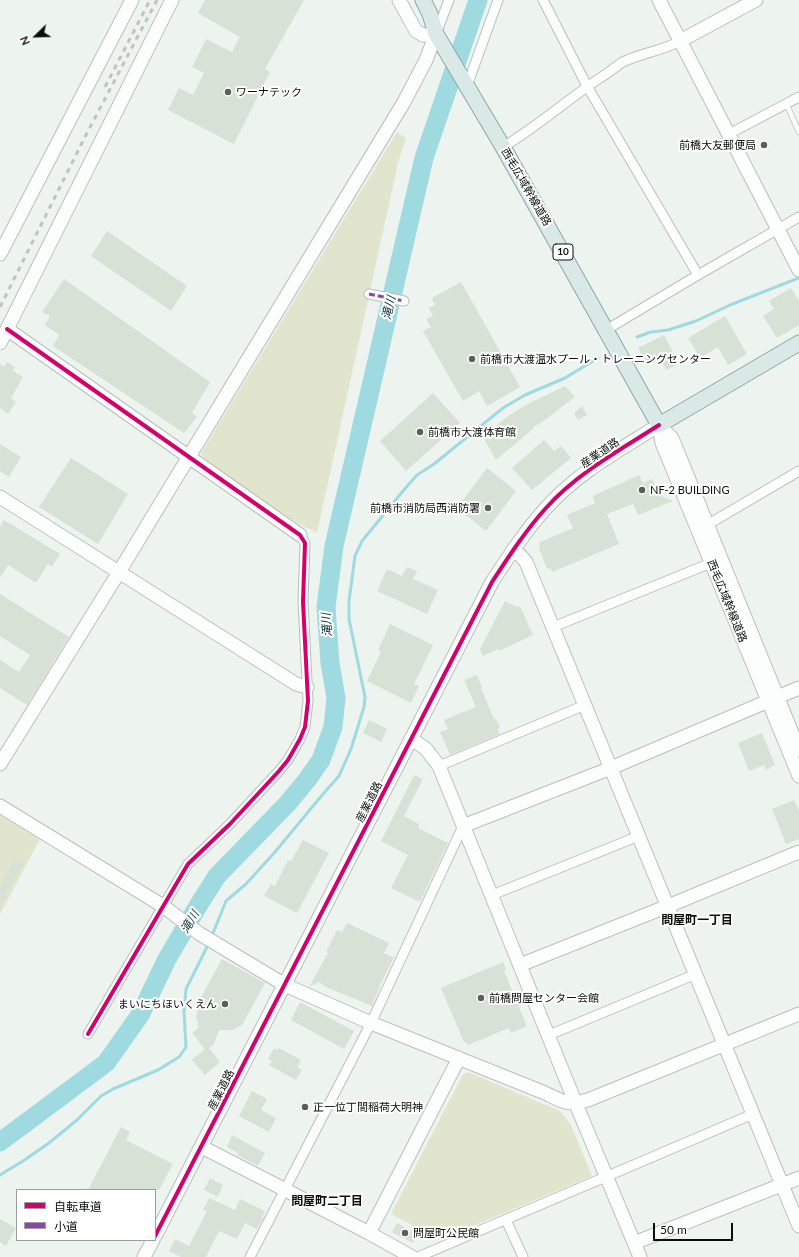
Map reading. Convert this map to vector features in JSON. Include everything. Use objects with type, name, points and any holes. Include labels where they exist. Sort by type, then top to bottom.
[{"type":"main road","name":"西毛広域幹線道路","points":[[412,0],[421,18],[439,39],[503,147],[660,426]]},
{"type":"main road","name":"西毛広域幹線道路","points":[[423,0],[439,39]]},
{"type":"main road","name":"産業道路","points":[[660,426],[799,344]]},
{"type":"street","points":[[0,254],[132,0]]},
{"type":"street","points":[[0,343],[172,0]]},
{"type":"street","points":[[399,0],[416,31],[439,39]]},
{"type":"street","points":[[0,764],[119,572],[404,102],[439,39],[449,0]]},
{"type":"street","points":[[465,83],[498,0]]},
{"type":"street","points":[[543,0],[587,86],[698,275]]},
{"type":"street","points":[[659,0],[799,270]]},
{"type":"street","points":[[503,147],[517,139],[587,86],[622,63],[636,57],[669,48],[756,0]]},
{"type":"street","points":[[728,134],[799,97]]},
{"type":"street","points":[[606,330],[799,217]]},
{"type":"street","points":[[369,294],[404,301]]},
{"type":"street","points":[[7,329],[300,535],[303,539],[305,548],[303,602],[308,701],[305,727],[300,739],[288,760],[230,824],[188,864],[167,901],[167,909],[88,1034]]},
{"type":"street","name":"西毛広域幹線道路","points":[[660,426],[672,438],[691,483],[773,699],[799,776]]},
{"type":"street","name":"西毛広域幹線道路","points":[[660,426],[662,443],[711,563],[773,699],[799,750]]},
{"type":"street","name":"産業道路","points":[[156,1234],[492,582],[512,551],[546,507],[578,478],[660,426]]},
{"type":"street","points":[[707,525],[799,472]]},
{"type":"street","points":[[0,497],[296,684],[307,687]]},
{"type":"street","points":[[512,551],[520,555],[526,562],[799,1226]]},
{"type":"street","points":[[553,627],[711,563]]},
{"type":"street","points":[[250,1257],[371,1023],[463,826],[611,768],[799,688]]},
{"type":"street","points":[[439,766],[585,705]]},
{"type":"street","points":[[412,739],[426,748],[439,766],[576,1104],[640,1257]]},
{"type":"street","points":[[0,806],[167,909],[200,934],[284,985],[371,1023],[567,1103],[576,1104],[588,1100],[799,1014]]},
{"type":"street","points":[[492,895],[639,836]]},
{"type":"street","points":[[520,965],[799,852]]},
{"type":"street","points":[[549,1035],[696,974]]},
{"type":"street","points":[[369,1233],[459,1058]]},
{"type":"street","points":[[418,1257],[753,1114]]},
{"type":"street","points":[[202,1147],[369,1233],[412,1257]]},
{"type":"street","points":[[634,1243],[799,1178]]},
{"type":"street","points":[[506,1220],[523,1257]]},
{"type":"street","points":[[144,1257],[152,1241]]},
{"type":"lane","points":[[786,103],[799,132]]},
{"type":"green space","points":[[397,132],[406,138],[398,163],[317,533],[287,517],[258,498],[203,459],[201,453]]},
{"type":"green space","points":[[0,814],[40,839],[0,914]]},
{"type":"green space","points":[[468,1072],[560,1111],[571,1125],[592,1176],[440,1240],[391,1214],[463,1074]]},
{"type":"building","points":[[205,0],[304,0],[265,69],[270,72],[234,144],[168,110],[179,88],[193,95],[204,73],[192,67],[206,39],[232,52],[240,37],[198,13]]},
{"type":"building","points":[[107,231],[187,286],[171,311],[91,256]]},
{"type":"building","points":[[64,279],[210,382],[192,413],[197,417],[184,433],[53,346],[59,335],[45,325],[50,316],[42,312]]},
{"type":"building","name":"前橋市大渡温水プール・トレーニングセンター","points":[[461,282],[520,387],[487,406],[479,391],[463,401],[423,331],[431,327],[426,319],[433,316],[429,308],[435,305],[432,298]]},
{"type":"building","points":[[791,288],[799,301],[799,325],[777,338],[763,316],[774,309],[769,301]]},
{"type":"building","points":[[725,316],[747,354],[728,365],[718,347],[700,358],[688,338]]},
{"type":"building","points":[[664,335],[679,364],[666,370],[661,359],[647,366],[638,348]]},
{"type":"building","points":[[7,362],[15,367],[13,371],[23,377],[11,398],[16,402],[8,414],[0,408],[0,364],[4,367]]},
{"type":"building","points":[[565,386],[575,397],[533,427],[534,428],[496,460],[483,437],[508,416],[526,405]]},
{"type":"building","name":"前橋市大渡体育館","points":[[433,393],[460,423],[406,471],[380,441]]},
{"type":"building","points":[[582,406],[587,415],[578,420],[574,413]]},
{"type":"building","points":[[544,440],[554,451],[561,446],[571,458],[532,490],[512,468]]},
{"type":"building","points":[[0,444],[21,457],[9,477],[0,471]]},
{"type":"building","points":[[71,458],[128,494],[98,544],[39,507]]},
{"type":"building","points":[[487,468],[516,491],[486,531],[457,508]]},
{"type":"building","points":[[639,475],[643,483],[652,479],[660,496],[673,501],[638,515],[633,504],[607,514],[619,544],[552,572],[550,568],[547,569],[539,548],[540,542],[573,528],[567,515],[595,503],[593,496]]},
{"type":"building","points":[[4,520],[60,554],[52,567],[48,564],[36,583],[8,565],[0,578],[0,527]]},
{"type":"building","points":[[407,567],[417,571],[413,579],[438,590],[427,614],[377,591],[387,569],[402,576]]},
{"type":"building","points":[[0,594],[69,637],[27,705],[0,688],[0,660],[19,672],[30,655],[0,636]]},
{"type":"building","points":[[505,601],[517,607],[520,606],[533,635],[499,651],[498,649],[483,656],[480,649]]},
{"type":"building","points":[[390,624],[433,645],[414,684],[419,686],[411,703],[367,681],[381,652],[378,650]]},
{"type":"building","points":[[477,675],[494,719],[496,719],[500,728],[498,729],[500,734],[450,755],[440,732],[448,729],[444,720],[476,707],[464,680]]},
{"type":"building","points":[[369,720],[387,729],[381,742],[363,733]]},
{"type":"building","points":[[762,733],[775,765],[766,770],[764,765],[749,771],[738,743]]},
{"type":"building","points":[[414,775],[423,779],[404,816],[419,824],[418,828],[448,843],[420,902],[391,888],[408,855],[381,841]]},
{"type":"building","points":[[794,800],[799,811],[799,839],[786,844],[772,809]]},
{"type":"building","points":[[303,840],[329,853],[297,913],[264,896],[271,884],[275,886],[288,860],[291,861]]},
{"type":"building","points":[[15,859],[23,863],[0,906],[0,886]]},
{"type":"building","points":[[347,923],[389,943],[384,953],[394,958],[382,981],[372,1006],[328,988],[319,982],[309,987],[328,953],[326,952],[337,930],[342,932]]},
{"type":"building","points":[[222,959],[265,983],[242,1025],[233,1030],[219,1030],[214,1044],[209,1048],[220,1062],[205,1075],[192,1060],[205,1049],[192,1033],[199,1027],[196,1017],[199,1001]]},
{"type":"building","name":"前橋問屋センター会館","points":[[503,962],[506,970],[504,971],[527,1026],[511,1033],[509,1028],[468,1045],[464,1042],[441,988]]},
{"type":"building","points":[[300,1002],[354,1031],[344,1049],[291,1020]]},
{"type":"building","points":[[274,1048],[277,1050],[279,1048],[301,1060],[297,1067],[302,1070],[296,1080],[269,1065],[272,1061],[268,1059]]},
{"type":"building","points":[[252,1091],[267,1099],[261,1110],[276,1118],[269,1132],[239,1116]]},
{"type":"building","points":[[121,1127],[130,1132],[126,1140],[173,1164],[159,1190],[89,1189]]},
{"type":"building","points":[[232,1135],[265,1153],[258,1166],[237,1155],[238,1153],[227,1147]]},
{"type":"building","points":[[210,1178],[223,1185],[218,1197],[204,1190]]},
{"type":"building","points":[[209,1198],[235,1210],[240,1199],[265,1211],[262,1217],[264,1217],[257,1229],[245,1223],[237,1239],[219,1231],[206,1257],[181,1257],[169,1251],[175,1239],[189,1246],[207,1211],[203,1210]]},
{"type":"building","points":[[0,1219],[16,1228],[6,1246],[0,1242]]},
{"type":"building","name":"問屋町公民館","points":[[397,1223],[418,1235],[413,1243],[392,1232]]},
{"type":"waterway","name":"滝川","points":[[0,1142],[106,1063],[140,1015],[167,959],[217,876],[288,803],[321,760],[333,727],[336,698],[330,663],[326,607],[334,546],[424,158],[478,0]]},
{"type":"waterway","points":[[637,337],[651,332],[668,330],[696,321],[730,305],[799,278]]},
{"type":"waterway","points":[[211,938],[226,901],[246,884],[275,852],[339,776],[351,749],[364,707],[365,697],[349,619],[349,601],[355,556],[362,541],[417,475],[434,464],[503,408],[525,395],[565,378],[598,358]]},
{"type":"waterway","points":[[0,1175],[49,1143],[77,1120],[101,1096],[113,1089],[158,1070],[179,1057],[186,1047],[184,1012],[186,989],[209,943]]},
{"type":"railway","points":[[0,307],[87,133],[157,0]]},
{"type":"railway","points":[[105,87],[149,2]]},
{"type":"marked path","points":[[369,294],[404,301]]},
{"type":"cycle path","points":[[7,329],[300,535],[305,543],[303,602],[308,701],[305,727],[300,739],[288,760],[279,771],[230,824],[188,864],[88,1034]]},
{"type":"cycle path","points":[[156,1234],[492,582],[525,534],[558,495],[585,473],[659,425]]},
{"type":"place","name":"ワーナテック","points":[[228,92]]},
{"type":"place","name":"前橋大友郵便局","points":[[764,145]]},
{"type":"place","name":"前橋市大渡温水プール・トレーニングセンター","points":[[472,359]]},
{"type":"place","name":"前橋市大渡体育館","points":[[420,432]]},
{"type":"place","name":"NF-2 BUILDING","points":[[642,490]]},
{"type":"place","name":"前橋市消防局西消防署","points":[[488,508]]},
{"type":"place","name":"前橋問屋センター会館","points":[[481,998]]},
{"type":"place","name":"まいにちほいくえん","points":[[225,1004]]},
{"type":"place","name":"正一位丁間稲荷大明神","points":[[305,1107]]},
{"type":"place","name":"問屋町公民館","points":[[405,1233]]},
{"type":"district","name":"問屋町一丁目","points":[[697,920]]},
{"type":"district","name":"問屋町二丁目","points":[[327,1201]]}]
